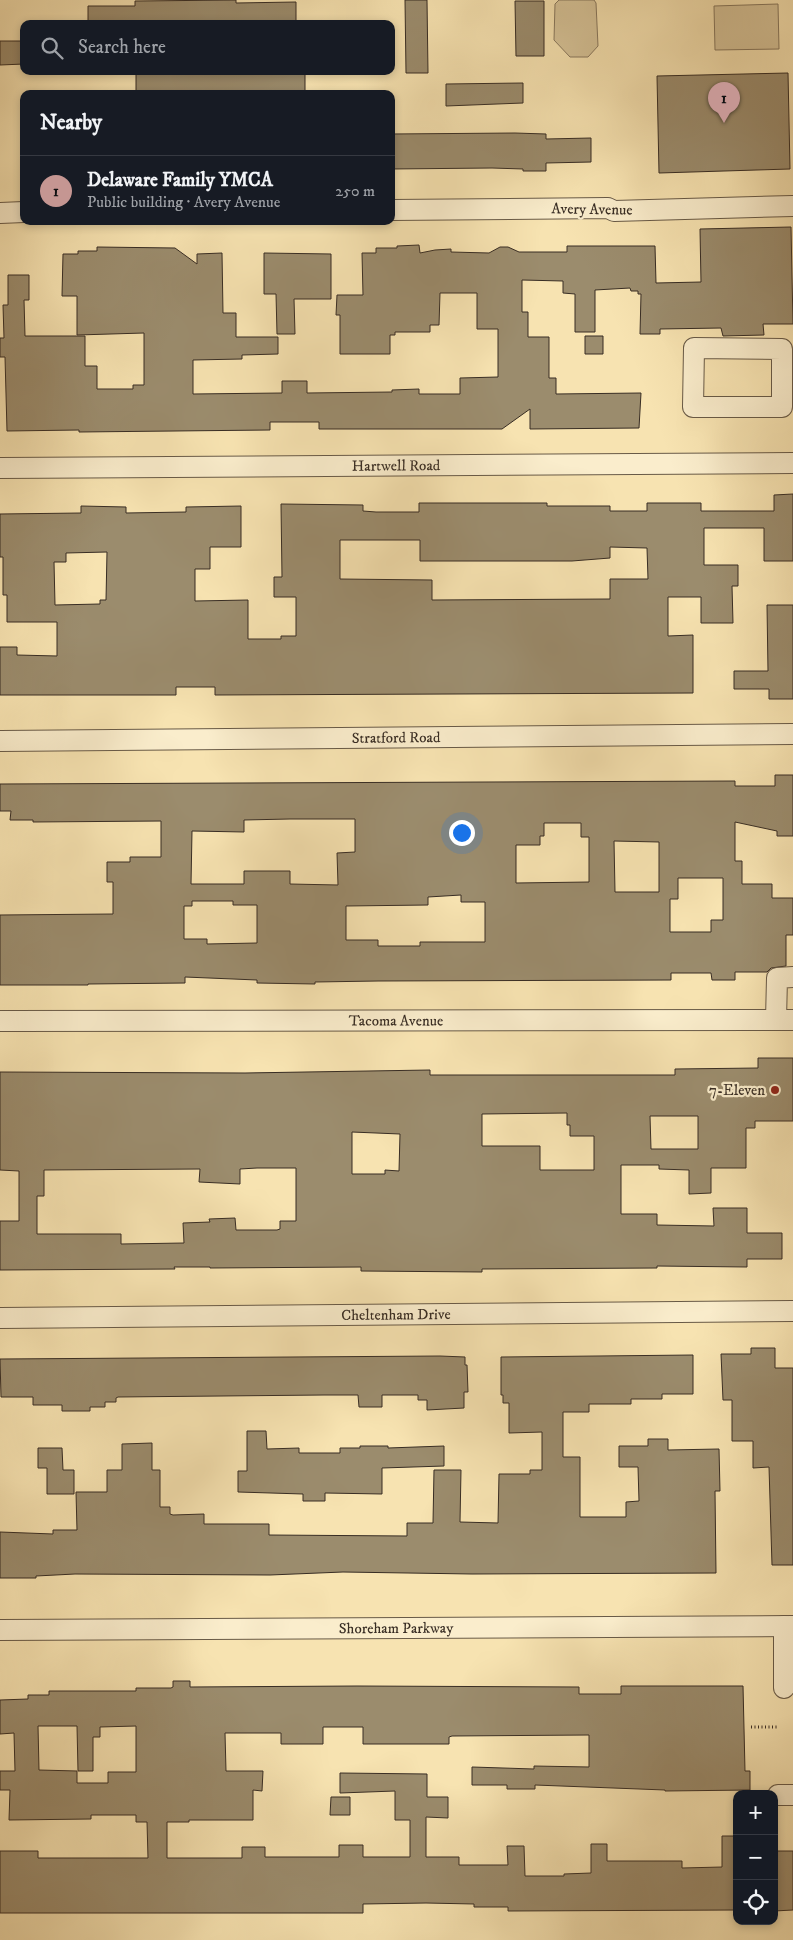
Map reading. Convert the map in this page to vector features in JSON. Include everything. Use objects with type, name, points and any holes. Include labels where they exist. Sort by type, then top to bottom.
[{"type":"street","name":"Avery Avenue","points":[[395,210],[608,208],[614,211],[793,206]]},
{"type":"street","points":[[0,213],[20,212]]},
{"type":"street","points":[[694,348],[782,349],[788,371],[782,407],[693,407],[694,348]]},
{"type":"street","name":"Hartwell Road","points":[[0,468],[793,463]]},
{"type":"street","name":"Stratford Road","points":[[0,741],[793,734]]},
{"type":"street","points":[[784,1020],[777,978],[793,977]]},
{"type":"street","name":"Tacoma Avenue","points":[[0,1021],[784,1020]]},
{"type":"street","name":"Cheltenham Drive","points":[[0,1318],[793,1311]]},
{"type":"street","points":[[784,1688],[788,1626]]},
{"type":"street","name":"Shoreham Parkway","points":[[0,1630],[788,1626]]},
{"type":"path","points":[[751,1726],[777,1727]]},
{"type":"shaded area","points":[[559,0],[594,0],[596,3],[598,46],[588,57],[570,57],[554,40],[555,4]]},
{"type":"shaded area","points":[[778,4],[779,49],[715,50],[714,6]]},
{"type":"building","points":[[236,0],[236,3],[296,2],[296,20],[88,20],[88,6],[135,6],[135,1]]},
{"type":"building","points":[[405,0],[427,0],[428,73],[406,73]]},
{"type":"building","points":[[515,1],[544,1],[544,56],[516,56]]},
{"type":"building","points":[[0,41],[20,41],[20,64],[0,65]]},
{"type":"building","points":[[788,73],[790,169],[659,173],[657,76]]},
{"type":"building","points":[[136,75],[305,75],[305,90],[136,90]]},
{"type":"building","points":[[523,83],[523,103],[446,106],[446,84]]},
{"type":"building","points":[[515,133],[546,134],[546,139],[591,138],[591,162],[546,163],[546,171],[492,168],[395,169],[395,134]]},
{"type":"building","points":[[791,227],[793,324],[763,324],[764,335],[723,336],[721,328],[660,329],[660,334],[640,334],[641,294],[638,294],[638,291],[631,291],[630,288],[595,290],[595,332],[575,332],[575,294],[563,293],[563,281],[522,280],[522,312],[528,312],[528,337],[549,337],[549,378],[556,378],[556,394],[641,393],[639,428],[530,429],[530,409],[502,429],[319,429],[319,422],[270,422],[270,430],[7,431],[5,357],[0,357],[0,338],[4,338],[3,305],[8,305],[8,275],[29,275],[29,300],[24,300],[25,336],[85,336],[85,366],[97,366],[97,389],[133,389],[133,385],[144,385],[144,333],[77,335],[77,296],[62,296],[63,254],[78,254],[78,251],[97,251],[97,247],[175,248],[197,264],[197,254],[222,253],[223,313],[236,313],[236,337],[278,337],[278,354],[242,355],[242,359],[193,360],[193,394],[282,393],[282,381],[307,381],[307,393],[392,392],[392,390],[419,389],[419,394],[460,394],[460,378],[498,377],[498,329],[477,329],[477,293],[440,293],[439,325],[430,325],[430,332],[395,332],[395,335],[390,335],[390,354],[340,354],[340,315],[336,315],[337,295],[363,295],[362,253],[376,253],[376,248],[419,245],[420,253],[451,249],[451,252],[489,253],[500,247],[508,247],[519,252],[567,252],[567,246],[655,246],[656,283],[701,282],[700,229]]},
{"type":"building","points":[[264,253],[331,254],[331,299],[294,299],[295,334],[277,334],[276,294],[264,294]]},
{"type":"building","points":[[585,336],[603,336],[603,354],[585,354]]},
{"type":"building","points":[[793,494],[793,561],[764,561],[764,528],[704,528],[704,565],[738,565],[738,586],[732,586],[733,623],[701,623],[701,597],[668,597],[668,636],[693,635],[693,693],[215,695],[215,687],[176,687],[176,695],[0,695],[0,647],[17,647],[17,655],[57,656],[57,622],[7,622],[7,595],[3,595],[3,557],[0,557],[0,514],[81,513],[81,506],[126,507],[126,513],[186,512],[186,507],[241,506],[241,547],[210,547],[210,569],[195,569],[195,601],[248,600],[248,639],[281,639],[281,636],[296,636],[296,597],[274,597],[274,577],[282,577],[281,504],[363,505],[363,511],[419,512],[419,503],[547,503],[547,506],[610,506],[610,511],[647,511],[647,503],[701,503],[701,511],[774,511],[774,495]],"holes":[[[340,540],[420,540],[420,561],[572,561],[610,558],[610,547],[647,548],[648,579],[610,579],[610,599],[432,600],[432,580],[340,579]],[[107,552],[106,600],[100,600],[100,604],[55,605],[54,562],[66,562],[66,553]]]},
{"type":"building","points":[[767,605],[793,605],[793,699],[769,699],[769,689],[734,689],[734,671],[768,671]]},
{"type":"building","points":[[775,775],[793,775],[793,836],[777,836],[777,831],[735,822],[735,861],[742,861],[742,884],[772,884],[772,898],[793,898],[793,935],[786,935],[786,966],[771,968],[767,972],[735,972],[735,980],[712,980],[711,973],[671,973],[671,980],[378,981],[315,982],[315,984],[257,983],[257,980],[185,977],[185,983],[0,985],[0,915],[113,914],[113,882],[107,882],[107,862],[130,862],[130,857],[161,857],[161,821],[33,822],[33,820],[10,820],[11,811],[0,811],[0,784],[735,781],[735,786],[775,786]],"holes":[[[355,819],[355,852],[337,853],[338,885],[290,884],[290,871],[244,871],[244,884],[191,884],[192,831],[244,832],[244,820]],[[544,823],[581,823],[581,837],[589,837],[589,882],[516,883],[516,845],[540,845],[540,836],[544,836]],[[614,841],[659,842],[659,892],[615,892]],[[678,878],[723,878],[723,920],[711,920],[711,932],[670,932],[670,899],[678,899]],[[461,895],[461,902],[485,902],[485,942],[420,942],[420,946],[378,946],[378,940],[346,940],[346,906],[428,905],[428,897]],[[192,901],[233,901],[233,905],[257,905],[257,943],[207,944],[207,939],[184,939],[184,906],[192,906]]]},
{"type":"building","points":[[758,1058],[793,1058],[793,1121],[755,1121],[755,1128],[746,1128],[746,1168],[711,1168],[711,1193],[689,1194],[689,1170],[659,1169],[659,1165],[621,1165],[621,1214],[657,1214],[657,1225],[714,1226],[713,1208],[747,1208],[747,1233],[782,1233],[782,1259],[747,1259],[747,1267],[657,1266],[657,1268],[482,1269],[482,1272],[361,1271],[361,1267],[174,1267],[175,1269],[0,1270],[0,1221],[19,1221],[19,1171],[0,1170],[0,1072],[245,1073],[430,1070],[430,1075],[675,1075],[675,1069],[758,1068]],"holes":[[[567,1113],[567,1125],[570,1125],[570,1136],[594,1136],[594,1170],[540,1170],[540,1146],[482,1146],[482,1114]],[[650,1116],[698,1116],[698,1149],[651,1149]],[[352,1132],[400,1134],[399,1171],[385,1170],[385,1174],[352,1174]],[[296,1168],[296,1221],[280,1221],[280,1229],[277,1230],[236,1230],[235,1218],[209,1219],[210,1222],[183,1223],[184,1243],[121,1244],[121,1234],[37,1234],[37,1196],[44,1196],[44,1170],[200,1169],[199,1182],[240,1184],[240,1169]]]},
{"type":"building","points":[[751,1348],[775,1348],[775,1368],[793,1368],[793,1565],[772,1565],[769,1467],[753,1468],[753,1441],[732,1441],[732,1400],[723,1400],[721,1354],[751,1354]]},
{"type":"building","points":[[693,1355],[693,1394],[662,1394],[662,1399],[631,1399],[631,1404],[589,1404],[589,1412],[563,1412],[563,1457],[580,1457],[580,1517],[626,1517],[626,1502],[639,1501],[638,1467],[619,1467],[619,1446],[648,1446],[648,1439],[668,1439],[668,1450],[719,1449],[720,1491],[715,1491],[716,1573],[472,1574],[343,1572],[270,1575],[75,1574],[36,1576],[36,1578],[0,1578],[0,1532],[53,1534],[53,1530],[77,1530],[76,1492],[107,1492],[107,1470],[122,1470],[122,1444],[152,1443],[152,1470],[160,1470],[160,1507],[170,1507],[170,1514],[173,1515],[204,1514],[204,1524],[269,1524],[269,1535],[407,1536],[407,1523],[433,1523],[434,1470],[461,1470],[460,1522],[498,1523],[499,1474],[530,1474],[530,1470],[542,1470],[542,1432],[509,1433],[509,1403],[503,1403],[503,1395],[501,1395],[501,1357]]},
{"type":"building","points":[[465,1357],[468,1392],[464,1392],[464,1408],[427,1410],[427,1400],[418,1400],[418,1395],[382,1395],[382,1407],[359,1407],[358,1395],[324,1395],[118,1397],[116,1402],[105,1402],[105,1407],[90,1407],[90,1411],[62,1411],[62,1405],[33,1405],[33,1397],[1,1397],[0,1359]]},
{"type":"building","points":[[247,1431],[266,1431],[267,1449],[299,1448],[299,1453],[340,1453],[340,1448],[360,1448],[360,1446],[388,1446],[388,1448],[444,1446],[444,1466],[382,1468],[382,1494],[325,1493],[325,1501],[303,1501],[303,1494],[238,1492],[238,1471],[247,1471]]},
{"type":"building","points":[[38,1448],[62,1448],[63,1470],[74,1470],[74,1494],[47,1494],[47,1468],[38,1468]]},
{"type":"building","points":[[173,1681],[190,1681],[190,1687],[579,1687],[579,1694],[621,1694],[621,1686],[743,1686],[745,1771],[750,1771],[750,1790],[665,1791],[535,1785],[535,1789],[507,1789],[507,1785],[472,1785],[472,1767],[534,1769],[534,1766],[589,1767],[589,1735],[452,1736],[449,1737],[449,1744],[363,1744],[363,1727],[323,1727],[323,1744],[281,1744],[281,1733],[225,1733],[226,1771],[263,1771],[262,1791],[253,1790],[253,1820],[167,1822],[167,1858],[242,1858],[242,1847],[265,1847],[265,1857],[339,1857],[339,1845],[363,1845],[363,1857],[410,1857],[410,1820],[395,1820],[395,1791],[340,1793],[340,1773],[427,1774],[427,1797],[448,1797],[448,1818],[426,1817],[426,1857],[459,1857],[459,1865],[508,1865],[507,1846],[524,1846],[525,1876],[564,1876],[564,1874],[591,1873],[591,1844],[607,1844],[607,1861],[682,1861],[682,1868],[722,1867],[722,1836],[733,1836],[733,1910],[508,1911],[508,1907],[474,1907],[474,1904],[426,1903],[363,1904],[363,1913],[0,1913],[0,1851],[38,1851],[38,1858],[148,1858],[147,1822],[136,1822],[136,1815],[91,1815],[91,1819],[9,1820],[10,1790],[0,1790],[0,1771],[15,1771],[14,1733],[0,1734],[0,1700],[28,1699],[28,1695],[49,1695],[49,1691],[136,1691],[136,1688],[173,1687]],"holes":[[[38,1726],[77,1726],[78,1771],[93,1771],[93,1737],[100,1737],[100,1727],[136,1726],[136,1772],[108,1772],[108,1783],[77,1783],[77,1771],[39,1770]]]},
{"type":"building","points":[[331,1797],[350,1797],[350,1815],[330,1815]]},
{"type":"building","points":[[778,1851],[793,1851],[793,1910],[778,1911]]},
{"type":"place","name":"Delaware Family YMCA","points":[[724,123]]},
{"type":"place","name":"7-Eleven","points":[[775,1090]]}]
